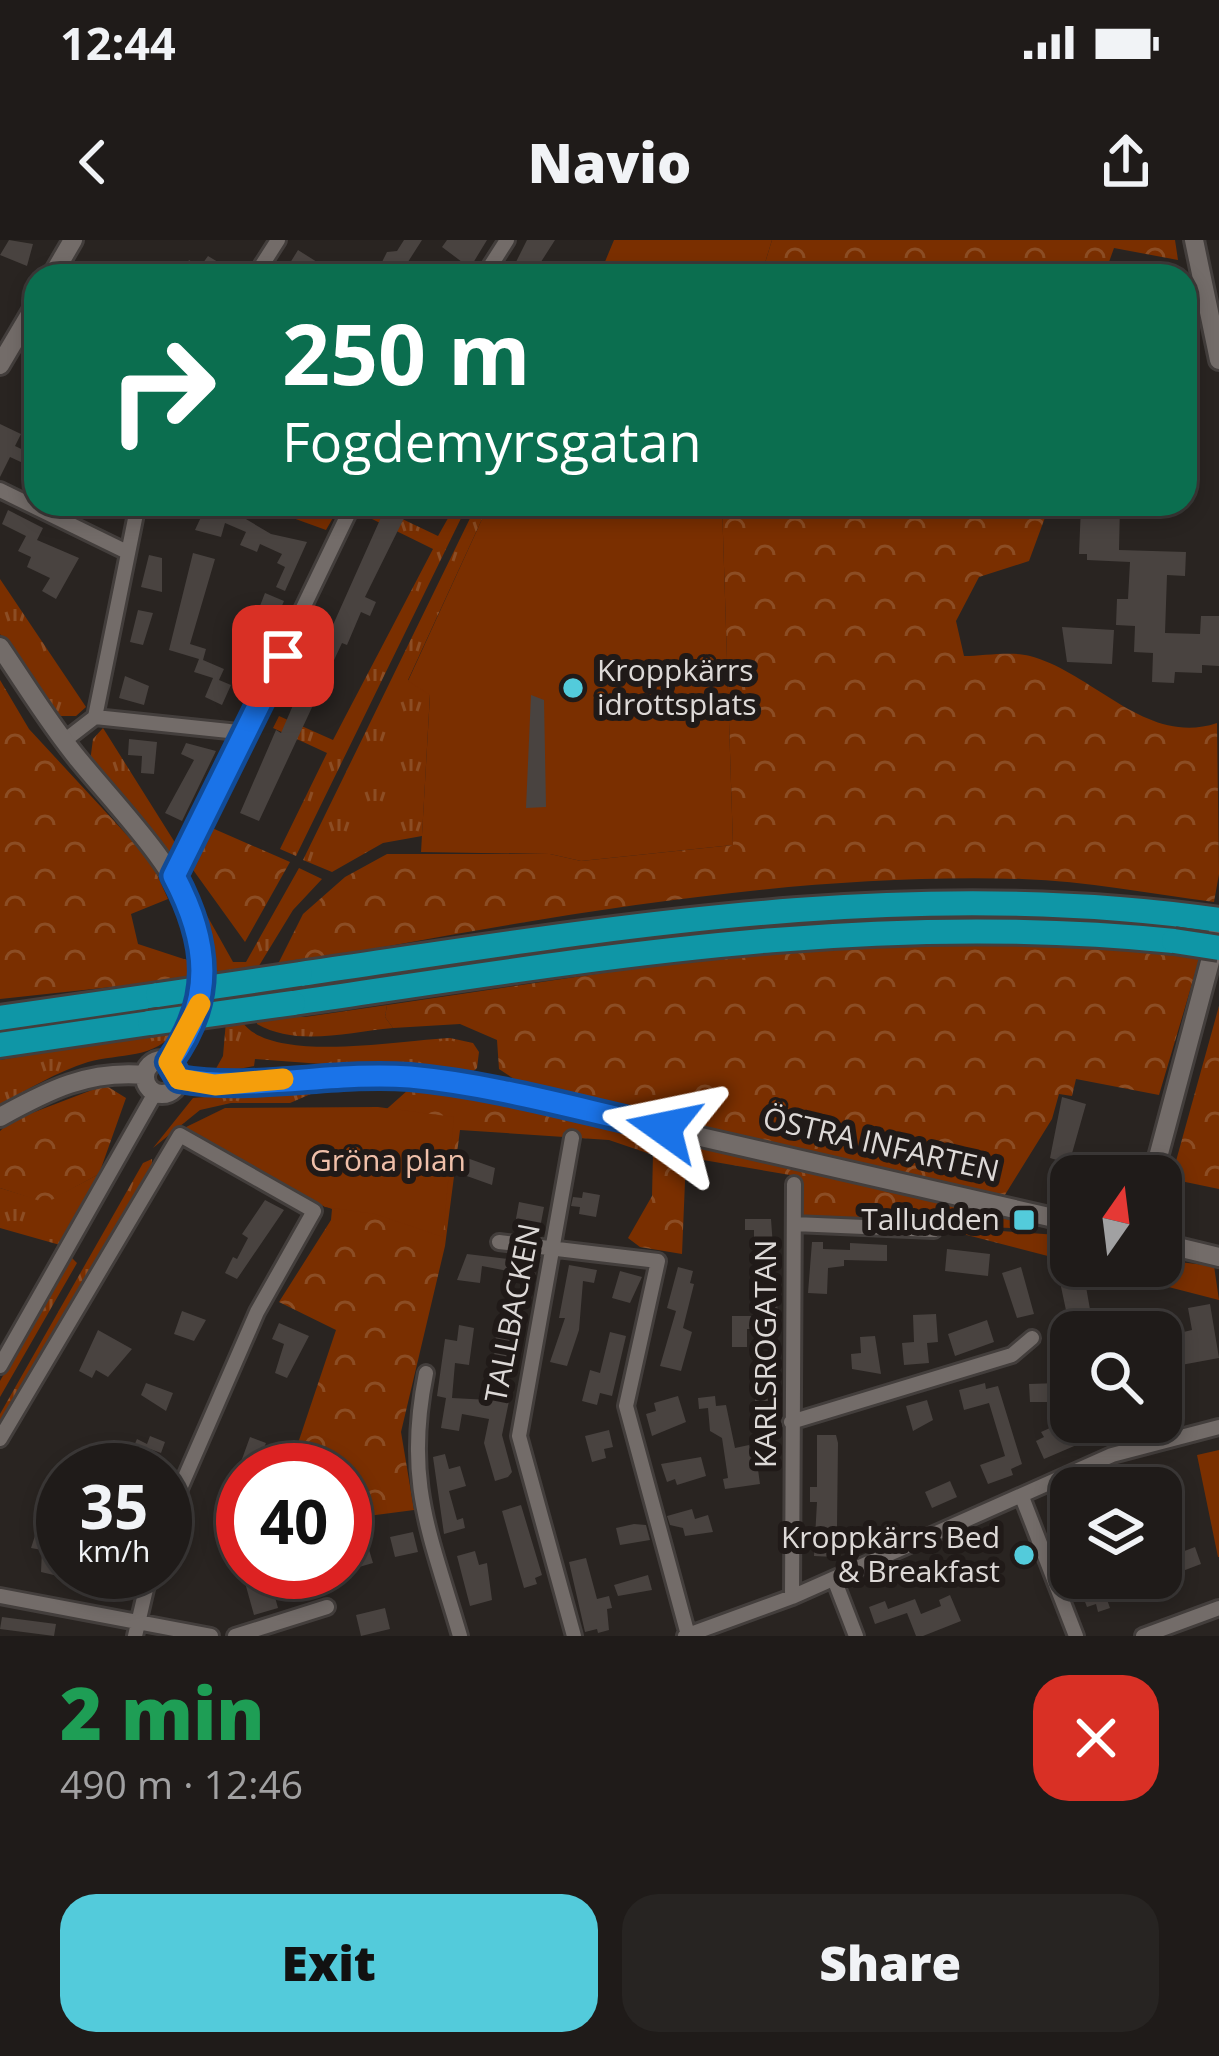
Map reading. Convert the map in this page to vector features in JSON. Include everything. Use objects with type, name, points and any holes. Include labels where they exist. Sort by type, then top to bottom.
[{"type":"highway","points":[[0,1018],[727,913],[832,904],[1050,904],[1180,915],[1219,924]]},
{"type":"highway","points":[[0,1045],[636,952],[838,931],[1047,931],[1219,948]]},
{"type":"street","points":[[1194,240],[1219,360]]},
{"type":"street","points":[[0,365],[24,324]]},
{"type":"street","points":[[54,516],[128,552]]},
{"type":"street","points":[[64,741],[95,717],[136,516]]},
{"type":"street","points":[[174,876],[248,733],[347,516]]},
{"type":"street","points":[[0,647],[64,741],[174,876],[192,910],[206,964],[201,1003],[167,1094],[108,1071],[80,1078],[0,1117]]},
{"type":"street","points":[[95,717],[248,733]]},
{"type":"street","points":[[1158,1155],[1219,924]]},
{"type":"street","points":[[0,1366],[150,1084],[153,1063],[174,1071]]},
{"type":"street","name":"ÖSTRA INFARTEN","points":[[174,1071],[215,1085],[308,1077],[407,1077],[483,1087],[1050,1217]]},
{"type":"street","points":[[0,1438],[176,1136],[314,1211],[257,1312],[192,1461]]},
{"type":"street","name":"TALLBACKEN","points":[[572,1138],[519,1436],[574,1636]]},
{"type":"street","name":"KARLSROGATAN","points":[[792,1597],[794,1184]]},
{"type":"street","points":[[794,1224],[934,1230]]},
{"type":"street","points":[[499,1242],[658,1261],[626,1406],[687,1635],[792,1597],[1146,1442],[1219,1427]]},
{"type":"street","points":[[1182,1249],[1219,1257]]},
{"type":"street","points":[[791,1422],[1012,1355],[1032,1338]]},
{"type":"street","points":[[427,1372],[414,1433],[416,1486],[460,1636]]},
{"type":"street","points":[[1022,1496],[1076,1636]]},
{"type":"street","points":[[834,1579],[856,1636]]},
{"type":"street","points":[[0,1595],[137,1629],[211,1636]]},
{"type":"street","points":[[137,1629],[144,1599]]},
{"type":"street","points":[[235,1636],[326,1606]]},
{"type":"street","points":[[1143,1636],[1219,1608]]},
{"type":"green space","points":[[614,240],[772,240],[765,264],[604,264]]},
{"type":"green space","points":[[772,240],[1175,240],[1178,260],[1114,248],[1108,264],[765,264]]},
{"type":"green space","points":[[287,516],[334,516],[326,530]]},
{"type":"green space","points":[[373,516],[396,516],[438,536],[449,516],[462,516],[296,856],[280,849],[327,753],[273,728],[279,716],[333,740],[433,549]]},
{"type":"green space","points":[[471,516],[483,516],[408,680],[430,694],[422,836],[383,843],[332,872],[303,860]]},
{"type":"green space","name":"Kroppkärrs idrottsplats","points":[[484,516],[722,516],[733,845],[581,861],[550,854],[421,852],[430,695],[408,681]]},
{"type":"green space","points":[[722,516],[1046,516],[1029,561],[979,577],[956,621],[964,656],[1030,656],[1144,717],[1191,728],[1217,723],[1219,874],[1214,902],[1022,879],[835,883],[648,903],[277,966],[303,914],[345,877],[387,854],[550,854],[581,861],[733,845]]},
{"type":"green space","points":[[0,579],[86,707],[76,716],[56,716],[0,634]]},
{"type":"green space","points":[[0,680],[29,729],[151,861],[168,899],[131,914],[138,944],[199,964],[195,978],[0,999]]},
{"type":"green space","points":[[103,728],[179,849],[175,853],[167,851],[90,762],[93,739]]},
{"type":"green space","points":[[212,828],[290,862],[245,942],[191,867]]},
{"type":"green space","points":[[299,868],[322,879],[293,910],[257,969],[213,974],[196,896],[233,962],[246,962]]},
{"type":"green space","points":[[928,908],[1182,924],[1179,933],[953,920],[842,924],[623,945],[290,993],[289,985],[712,923]]},
{"type":"green space","points":[[831,939],[1081,941],[1200,957],[1159,1095],[1076,1079],[1072,1096],[1059,1094],[1052,1119],[1003,1198],[520,1083],[499,1069],[497,1040],[460,1024],[393,1028],[385,1017],[387,1005]]},
{"type":"green space","points":[[387,1005],[385,1017],[393,1028],[306,1036],[257,1024],[257,1016],[305,1017]]},
{"type":"green space","points":[[1219,1006],[1219,1189],[1182,1181],[1182,1155],[1178,1155]]},
{"type":"green space","points":[[241,1020],[255,1034],[306,1046],[450,1038],[473,1043],[479,1052],[477,1068],[469,1075],[255,1059],[254,1066],[213,1074],[223,1056],[226,1021]]},
{"type":"green space","points":[[177,1029],[148,1051],[76,1066],[0,1106],[0,1060]]},
{"type":"green space","points":[[105,1085],[126,1098],[99,1174],[46,1203],[0,1188],[0,1131],[11,1121]]},
{"type":"green space","points":[[320,1090],[290,1103],[231,1103],[200,1110],[153,1148],[193,1098]]},
{"type":"green space","points":[[408,1090],[543,1109],[1039,1221],[1036,1229],[802,1220],[796,1176],[686,1157],[682,1254],[640,1247],[628,1238],[652,1196],[653,1155],[609,1140],[460,1130],[445,1246],[401,1432],[414,1510],[372,1515],[372,1443],[298,1443],[336,1330],[279,1302],[331,1220],[332,1209],[317,1203],[380,1115]]},
{"type":"green space","name":"Gröna plan","points":[[378,1107],[454,1117],[443,1237],[375,1214],[325,1207],[182,1129],[225,1108]]},
{"type":"green space","points":[[152,1159],[0,1429],[0,1414],[143,1163]]},
{"type":"green space","points":[[99,1174],[60,1245],[0,1228],[0,1188],[46,1202]]},
{"type":"green space","points":[[961,1228],[1050,1234],[1050,1257],[963,1234]]},
{"type":"green space","points":[[71,1257],[77,1263],[0,1397],[0,1381]]},
{"type":"green space","points":[[1182,1262],[1214,1266],[1219,1300],[1169,1287],[1182,1287]]},
{"type":"green space","points":[[1219,1450],[1219,1557],[1218,1557],[1197,1455]]},
{"type":"building","points":[[9,240],[33,244],[28,264],[0,255]]},
{"type":"building","points":[[404,240],[422,240],[407,264],[381,264],[387,252],[397,251]]},
{"type":"building","points":[[447,240],[487,240],[472,264],[465,264],[442,247]]},
{"type":"building","points":[[527,240],[555,240],[540,264],[515,264]]},
{"type":"building","points":[[298,250],[320,264],[289,264]]},
{"type":"building","points":[[1197,419],[1200,419],[1197,480]]},
{"type":"building","points":[[0,424],[21,434],[15,446],[24,450],[24,463],[10,457],[0,477]]},
{"type":"building","points":[[8,510],[43,528],[37,540],[79,558],[56,599],[42,591],[50,578],[27,567],[31,557],[18,551],[26,536],[2,524]]},
{"type":"building","points":[[201,516],[241,516],[271,534],[307,542],[285,591],[276,587],[285,567],[277,563],[282,554],[260,544],[257,552],[240,545],[246,532],[225,523],[221,537],[195,530]]},
{"type":"building","points":[[382,516],[405,516],[365,597],[376,602],[370,616],[361,612],[347,645],[342,643],[259,821],[240,813],[276,730],[281,733],[316,652],[320,654]]},
{"type":"building","points":[[1081,516],[1120,516],[1119,550],[1186,552],[1185,576],[1167,575],[1165,633],[1200,634],[1201,616],[1219,616],[1219,666],[1202,665],[1202,673],[1175,672],[1174,683],[1152,682],[1153,653],[1134,652],[1135,626],[1116,625],[1117,599],[1128,599],[1130,562],[1087,560],[1087,554],[1079,554]]},
{"type":"building","points":[[193,553],[215,559],[190,644],[206,649],[203,660],[224,669],[219,680],[231,685],[222,705],[205,697],[213,678],[194,672],[199,659],[169,650]]},
{"type":"building","points":[[149,555],[162,558],[162,592],[141,587]]},
{"type":"building","points":[[265,593],[284,601],[253,672],[237,665]]},
{"type":"building","points":[[138,610],[153,613],[143,645],[130,642]]},
{"type":"building","points":[[1062,627],[1114,630],[1112,664],[1067,662]]},
{"type":"building","points":[[125,676],[149,686],[144,705],[119,698]]},
{"type":"building","points":[[531,695],[544,700],[546,807],[526,808]]},
{"type":"building","points":[[129,739],[157,742],[154,774],[141,773],[142,756],[128,755]]},
{"type":"building","points":[[186,743],[216,751],[182,821],[165,813],[194,760],[181,754]]},
{"type":"building","points":[[1062,1097],[1086,1104],[1072,1155],[1051,1155]]},
{"type":"building","points":[[467,1158],[495,1168],[492,1185],[464,1175]]},
{"type":"building","points":[[583,1192],[600,1195],[596,1217],[579,1214],[580,1207],[571,1206],[573,1197],[582,1198]]},
{"type":"building","points":[[265,1200],[284,1210],[237,1279],[225,1273],[248,1238],[242,1234]]},
{"type":"building","points":[[519,1202],[544,1207],[540,1228],[515,1224]]},
{"type":"building","points":[[745,1219],[771,1219],[779,1329],[747,1329],[747,1347],[732,1347],[732,1316],[760,1316],[760,1240],[754,1240],[754,1230],[745,1230]]},
{"type":"building","points":[[812,1242],[823,1242],[823,1249],[850,1250],[850,1243],[887,1245],[887,1261],[844,1260],[844,1266],[828,1268],[827,1294],[808,1293]]},
{"type":"building","points":[[947,1249],[990,1254],[988,1276],[945,1271]]},
{"type":"building","points":[[467,1254],[533,1262],[536,1276],[531,1281],[507,1277],[508,1271],[482,1266],[480,1283],[457,1280]]},
{"type":"building","points":[[569,1265],[597,1270],[594,1283],[583,1281],[579,1330],[567,1366],[550,1362],[565,1318],[559,1318]]},
{"type":"building","points":[[678,1267],[693,1271],[690,1283],[694,1284],[683,1328],[692,1332],[681,1371],[660,1366],[676,1311],[667,1308]]},
{"type":"building","points":[[1021,1267],[1034,1314],[1017,1318],[1002,1273]]},
{"type":"building","points":[[620,1271],[642,1277],[630,1303],[612,1298]]},
{"type":"building","points":[[1061,1287],[1086,1287],[1090,1311],[1066,1311]]},
{"type":"building","points":[[1210,1304],[1219,1358],[1182,1365],[1182,1332],[1192,1330],[1188,1308]]},
{"type":"building","points":[[182,1311],[206,1320],[194,1341],[174,1334]]},
{"type":"building","points":[[936,1314],[938,1342],[927,1343],[929,1363],[904,1365],[902,1343],[914,1342],[913,1315]]},
{"type":"building","points":[[497,1320],[515,1323],[512,1339],[520,1340],[513,1375],[493,1371]]},
{"type":"building","points":[[987,1320],[994,1342],[955,1356],[948,1334]]},
{"type":"building","points":[[279,1323],[309,1336],[287,1378],[275,1373],[284,1344],[272,1339]]},
{"type":"building","points":[[459,1325],[474,1328],[469,1365],[455,1363],[452,1398],[509,1401],[502,1435],[512,1472],[495,1481],[484,1443],[489,1419],[462,1414],[459,1431],[441,1428],[446,1398],[437,1396],[445,1339],[457,1341]]},
{"type":"building","points":[[98,1330],[132,1349],[108,1377],[96,1370],[92,1378],[79,1371]]},
{"type":"building","points":[[610,1332],[626,1336],[612,1396],[600,1393],[597,1405],[582,1401],[590,1370],[600,1373]]},
{"type":"building","points":[[875,1336],[881,1374],[852,1369],[851,1354],[861,1353],[860,1337]]},
{"type":"building","points":[[758,1370],[779,1370],[770,1412],[756,1412],[753,1376]]},
{"type":"building","points":[[146,1383],[173,1393],[166,1411],[141,1395]]},
{"type":"building","points":[[985,1383],[986,1389],[998,1386],[1022,1464],[1011,1469],[1013,1475],[988,1484],[980,1465],[1005,1456],[989,1403],[964,1410],[959,1390]]},
{"type":"building","points":[[1050,1383],[1050,1402],[1030,1402],[1029,1384]]},
{"type":"building","points":[[678,1396],[686,1422],[652,1436],[646,1414],[656,1411],[654,1403]]},
{"type":"building","points":[[715,1396],[716,1406],[726,1405],[735,1448],[749,1445],[751,1456],[756,1455],[760,1484],[725,1489],[723,1479],[728,1478],[722,1438],[710,1431],[708,1408],[699,1409],[698,1398]]},
{"type":"building","points":[[927,1400],[933,1420],[913,1431],[906,1406]]},
{"type":"building","points":[[1050,1428],[1050,1443],[1081,1443],[1044,1459],[1036,1441],[1044,1437],[1041,1432]]},
{"type":"building","points":[[609,1430],[613,1447],[604,1449],[606,1458],[592,1462],[585,1436]]},
{"type":"building","points":[[817,1435],[836,1435],[838,1443],[837,1527],[842,1527],[835,1557],[814,1556],[817,1502],[810,1502],[810,1487],[817,1487]]},
{"type":"building","points":[[445,1454],[449,1469],[460,1466],[466,1486],[449,1491],[457,1520],[463,1518],[465,1528],[444,1534],[433,1457]]},
{"type":"building","points":[[701,1457],[706,1476],[677,1485],[675,1479],[667,1482],[661,1464]]},
{"type":"building","points":[[950,1481],[957,1497],[932,1508],[925,1492]]},
{"type":"building","points":[[521,1505],[542,1575],[535,1578],[537,1584],[524,1588],[502,1511]]},
{"type":"building","points":[[692,1509],[695,1519],[708,1515],[713,1532],[685,1536],[683,1528],[670,1525],[667,1516]]},
{"type":"building","points":[[646,1525],[650,1540],[620,1545],[616,1528]]},
{"type":"building","points":[[413,1532],[418,1552],[395,1557],[390,1537]]},
{"type":"building","points":[[1195,1547],[1201,1564],[1182,1571],[1182,1552]]},
{"type":"building","points":[[475,1551],[479,1565],[487,1563],[492,1600],[470,1606],[457,1556]]},
{"type":"building","points":[[586,1558],[597,1599],[609,1596],[612,1608],[607,1609],[609,1630],[598,1633],[597,1629],[585,1632],[569,1562]]},
{"type":"building","points":[[648,1575],[652,1590],[618,1596],[614,1585]]},
{"type":"building","points":[[950,1595],[961,1621],[923,1636],[916,1636],[907,1613],[875,1624],[869,1607],[885,1601],[888,1609],[915,1599],[921,1614],[941,1606],[939,1600]]},
{"type":"building","points":[[250,1599],[276,1599],[278,1608],[254,1615]]},
{"type":"building","points":[[1084,1599],[1107,1599],[1110,1608],[1098,1612],[1096,1604],[1087,1607]]},
{"type":"building","points":[[385,1608],[390,1629],[361,1636],[356,1615]]},
{"type":"building","points":[[2,1617],[56,1624],[54,1636],[0,1629]]},
{"type":"slow traffic","points":[[200,1004],[169,1062],[179,1079],[215,1085],[283,1079]]},
{"type":"place","name":"Kroppkärrs idrottsplats","points":[[573,688]]},
{"type":"place","name":"Talludden","points":[[1024,1220]]},
{"type":"place","name":"Kroppkärrs Bed & Breakfast","points":[[1024,1555]]},
{"type":"route","points":[[283,656],[174,876],[192,910],[206,964],[201,1003],[169,1062],[179,1079],[215,1085],[308,1077],[407,1077],[483,1087],[664,1128]]}]
